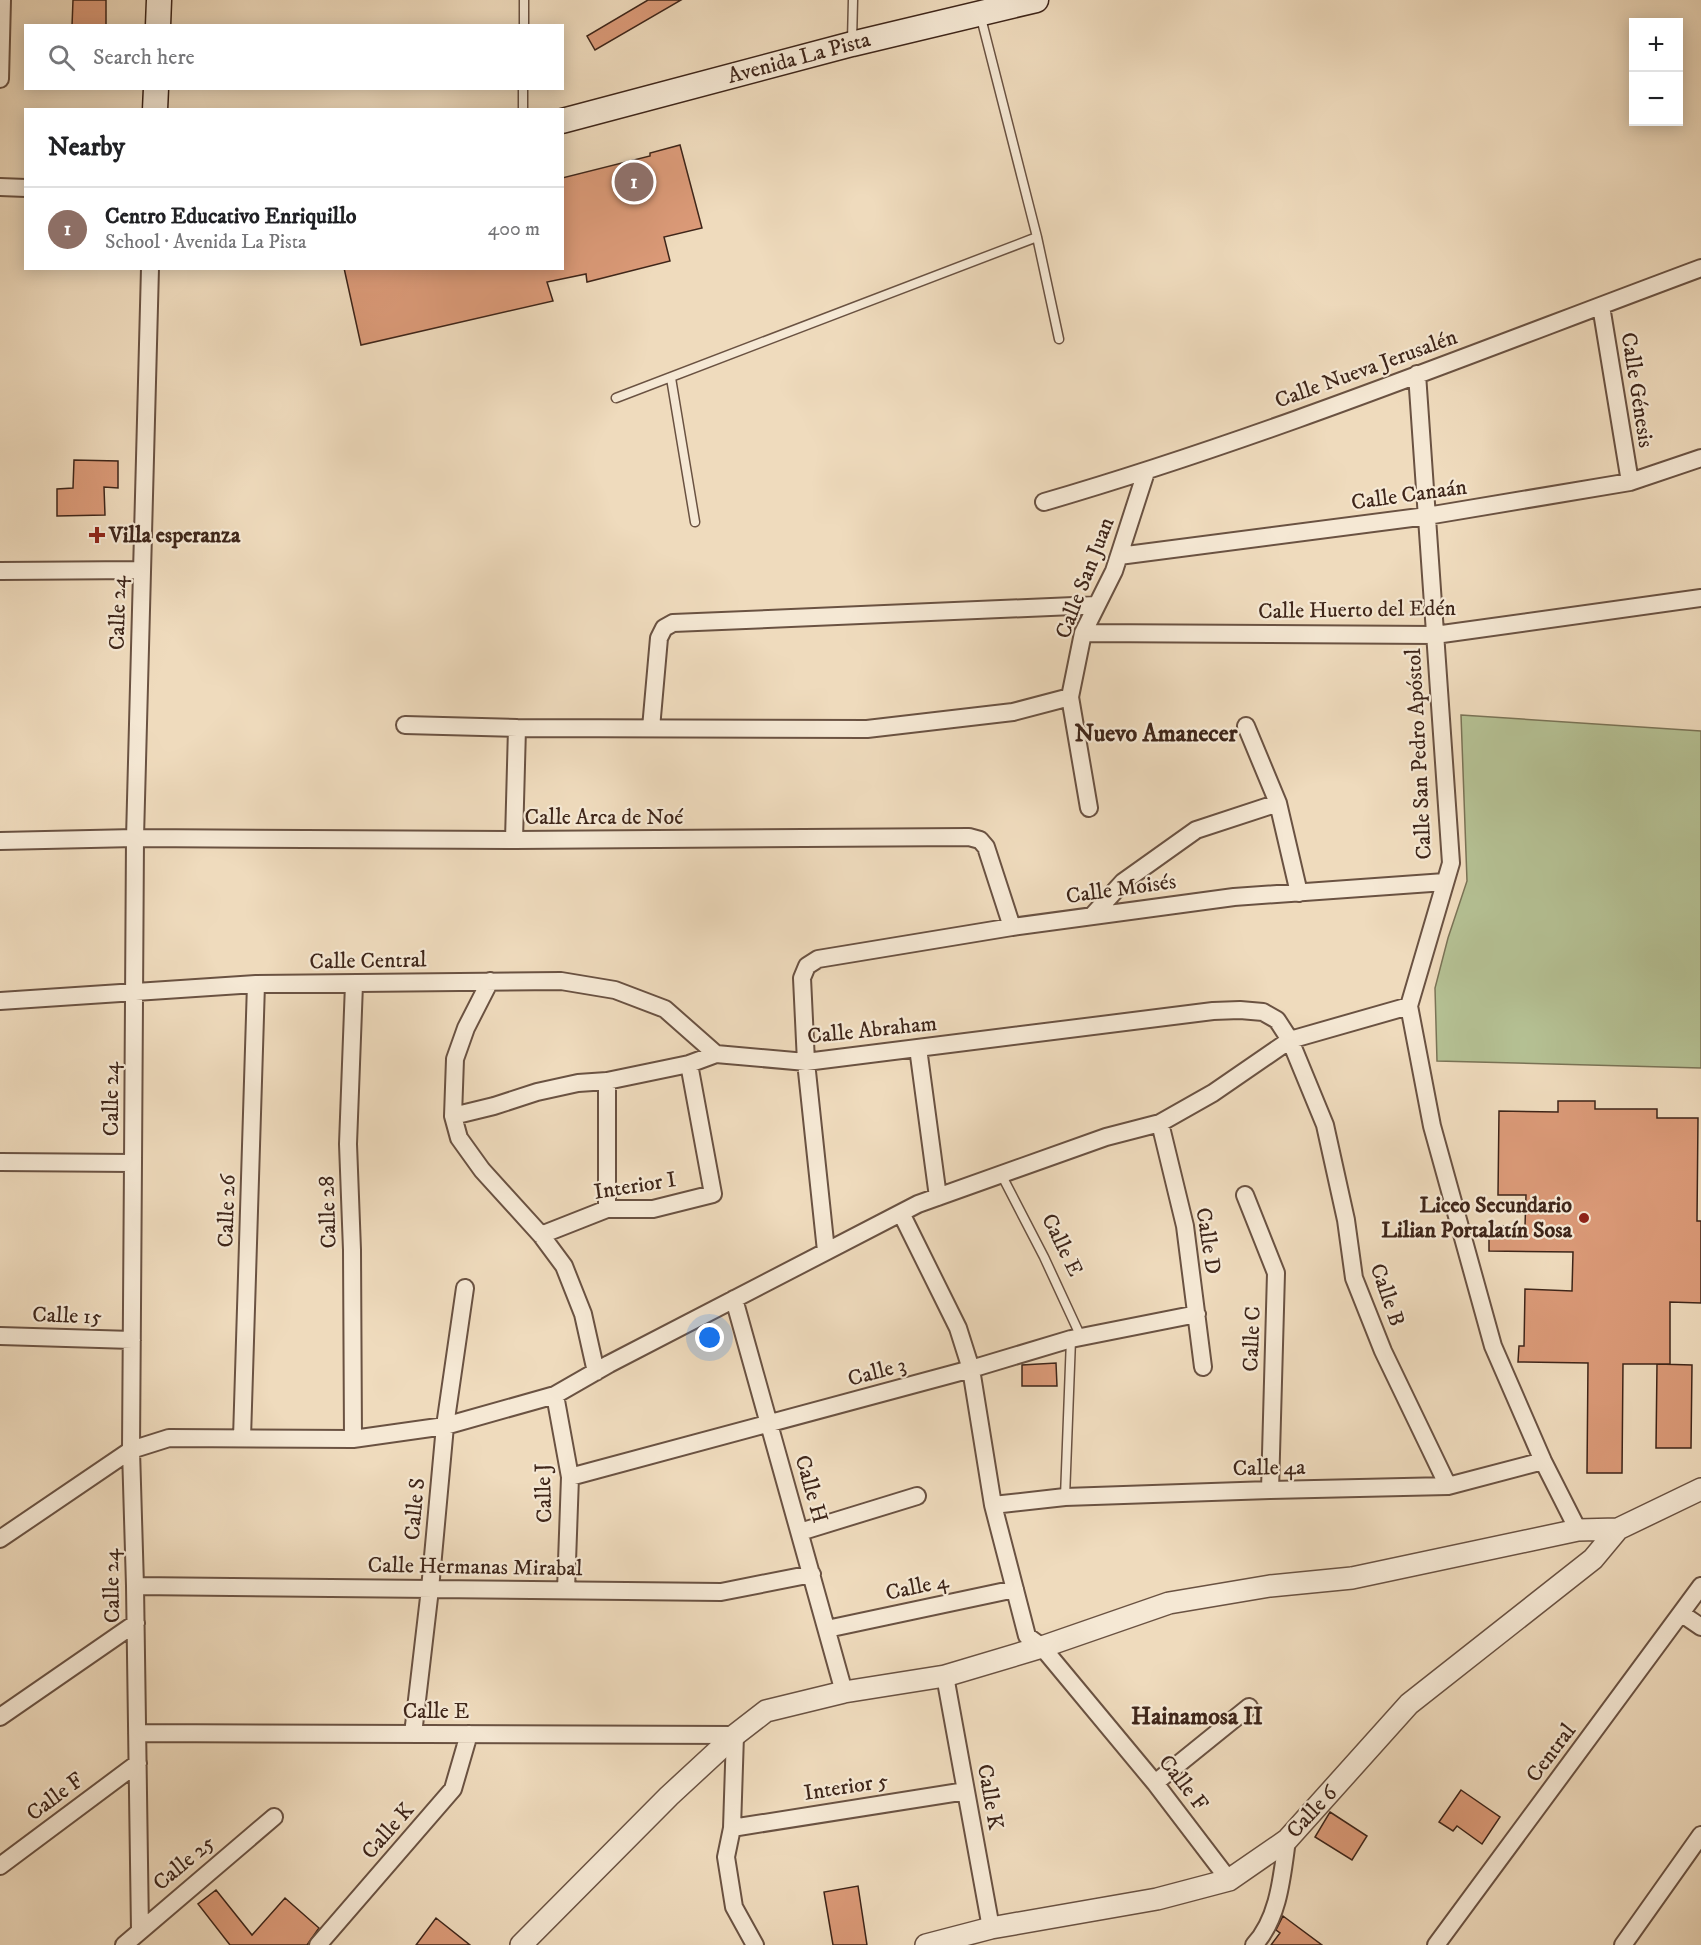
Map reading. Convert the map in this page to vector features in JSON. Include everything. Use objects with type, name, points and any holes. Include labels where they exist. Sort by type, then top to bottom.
[{"type":"main road","points":[[158,24],[159,0]]},
{"type":"main road","name":"Avenida La Pista","points":[[564,120],[852,44],[1036,0]]},
{"type":"main road","points":[[155,108],[156,90]]},
{"type":"street","points":[[0,79],[2,0]]},
{"type":"street","points":[[0,187],[24,188]]},
{"type":"street","name":"Calle Nueva Jerusalén","points":[[1044,502],[1146,472],[1244,438],[1701,268]]},
{"type":"street","name":"Calle 24","points":[[140,1931],[131,1450],[135,838],[150,270]]},
{"type":"street","name":"Calle Génesis","points":[[1601,306],[1630,482]]},
{"type":"street","name":"Calle San Pedro Apóstol","points":[[1417,374],[1451,863],[1409,1006],[1431,1126],[1493,1346],[1543,1461],[1578,1530]]},
{"type":"street","name":"Calle Canaán","points":[[1119,556],[1427,516],[1630,482],[1701,458]]},
{"type":"street","name":"Calle San Juan","points":[[1089,808],[1070,697],[1083,633],[1114,571],[1146,472]]},
{"type":"street","points":[[0,571],[141,570]]},
{"type":"street","name":"Calle Huerto del Edén","points":[[1083,633],[1435,635],[1701,598]]},
{"type":"street","points":[[651,728],[659,638],[664,628],[673,623],[1097,605]]},
{"type":"street","points":[[405,725],[517,728],[867,729],[1013,712],[1070,697]]},
{"type":"street","points":[[1246,726],[1278,803],[1299,893]]},
{"type":"street","points":[[514,840],[517,728]]},
{"type":"street","points":[[1092,916],[1123,882],[1196,830],[1278,803]]},
{"type":"street","name":"Calle Arca de Noé","points":[[0,841],[135,838],[514,840],[969,837],[980,840],[986,847],[1012,927]]},
{"type":"street","name":"Calle Moisés","points":[[806,1062],[802,978],[807,966],[818,959],[1012,927],[1234,897],[1445,882]]},
{"type":"street","points":[[490,981],[466,1028],[455,1059],[453,1116],[459,1138],[482,1170],[541,1235],[564,1266],[583,1314],[596,1372]]},
{"type":"street","name":"Calle Central","points":[[0,1000],[256,984],[561,981],[615,990],[665,1009],[716,1054]]},
{"type":"street","name":"Calle 26","points":[[242,1438],[256,984]]},
{"type":"street","name":"Calle 28","points":[[353,1439],[352,1250],[348,1144],[354,984]]},
{"type":"street","points":[[0,1000],[0,1013]]},
{"type":"street","points":[[1,1531],[131,1450],[169,1438],[353,1439],[445,1426],[555,1395],[901,1213],[938,1197],[1106,1137],[1160,1123],[1213,1093],[1290,1040],[1409,1006]]},
{"type":"street","name":"Calle Abraham","points":[[453,1116],[537,1092],[578,1083],[607,1081],[689,1064],[716,1054],[806,1062],[1213,1011],[1240,1010],[1263,1012],[1270,1016],[1276,1020],[1290,1040]]},
{"type":"street","name":"Calle B","points":[[1290,1040],[1325,1125],[1346,1220],[1354,1278],[1383,1350],[1448,1486]]},
{"type":"street","points":[[918,1048],[938,1197]]},
{"type":"street","points":[[806,1062],[826,1251]]},
{"type":"street","name":"Interior I","points":[[541,1235],[607,1209],[653,1209],[713,1194],[689,1064]]},
{"type":"street","points":[[607,1081],[607,1209]]},
{"type":"street","name":"Calle D","points":[[1160,1123],[1185,1226],[1203,1367]]},
{"type":"street","points":[[0,1162],[133,1163]]},
{"type":"street","name":"Calle C","points":[[1245,1195],[1276,1273],[1270,1490]]},
{"type":"street","points":[[901,1213],[958,1328],[971,1370],[993,1505],[1015,1589],[1034,1642]]},
{"type":"street","name":"Calle S","points":[[413,1734],[430,1589],[445,1426],[465,1288]]},
{"type":"street","name":"Calle H","points":[[734,1299],[844,1692]]},
{"type":"street","name":"Calle 3","points":[[570,1477],[971,1370],[1076,1338],[1197,1314]]},
{"type":"street","name":"Calle 15","points":[[0,1336],[132,1340]]},
{"type":"street","name":"Calle J","points":[[555,1395],[570,1477],[566,1590]]},
{"type":"street","name":"Calle 4a","points":[[993,1505],[1065,1497],[1448,1486],[1543,1461]]},
{"type":"street","points":[[521,1945],[669,1796],[735,1735],[766,1711],[844,1692],[945,1676],[1034,1642],[1169,1602],[1270,1586],[1352,1578],[1578,1530],[1618,1529],[1701,1489]]},
{"type":"street","points":[[800,1532],[917,1496]]},
{"type":"street","name":"Calle 6","points":[[926,1945],[991,1928],[1157,1899],[1229,1880],[1287,1840],[1409,1704],[1593,1559],[1618,1529]]},
{"type":"street","name":"Calle Hermanas Mirabal","points":[[135,1586],[721,1592],[812,1574]]},
{"type":"street","name":"Central","points":[[1436,1945],[1701,1586]]},
{"type":"street","name":"Calle 4","points":[[828,1629],[1015,1589]]},
{"type":"street","points":[[1682,1614],[1701,1628]]},
{"type":"street","points":[[0,1717],[136,1623]]},
{"type":"street","name":"Calle F","points":[[1034,1642],[1155,1783],[1229,1880]]},
{"type":"street","name":"Calle K","points":[[945,1676],[991,1928]]},
{"type":"street","points":[[1155,1783],[1249,1707]]},
{"type":"street","name":"Calle E","points":[[137,1732],[735,1735]]},
{"type":"street","name":"Calle K","points":[[318,1945],[453,1790],[470,1734]]},
{"type":"street","points":[[735,1735],[732,1828],[726,1857],[734,1907],[755,1945]]},
{"type":"street","name":"Calle F","points":[[0,1866],[138,1763]]},
{"type":"street","name":"Interior 5","points":[[732,1828],[966,1791]]},
{"type":"street","name":"Calle 25","points":[[124,1945],[274,1817]]},
{"type":"street","points":[[1623,1945],[1701,1835]]},
{"type":"street","points":[[1254,1945],[1264,1934],[1281,1886],[1287,1840]]},
{"type":"lane","points":[[524,0],[524,24]]},
{"type":"lane","points":[[852,44],[853,0]]},
{"type":"lane","points":[[980,14],[1037,237],[1059,339]]},
{"type":"lane","points":[[523,90],[523,108]]},
{"type":"lane","points":[[616,398],[1037,237]]},
{"type":"lane","points":[[671,378],[695,522]]},
{"type":"lane","name":"Calle E","points":[[1001,1174],[1044,1257],[1076,1338],[1065,1497]]},
{"type":"green space","points":[[1461,715],[1701,731],[1701,1068],[1437,1061],[1435,988],[1448,938],[1467,881]]},
{"type":"building","points":[[73,0],[106,0],[106,24],[72,24]]},
{"type":"building","points":[[648,0],[681,0],[595,50],[587,36]]},
{"type":"building","points":[[680,145],[702,228],[664,237],[670,261],[587,282],[586,274],[547,282],[553,301],[361,345],[344,270],[564,270],[564,178],[650,156],[650,153]]},
{"type":"building","points":[[74,460],[118,461],[118,488],[104,487],[105,515],[57,516],[57,489],[73,488]]},
{"type":"building","points":[[1558,1101],[1595,1101],[1595,1109],[1657,1109],[1657,1118],[1698,1118],[1697,1221],[1701,1221],[1701,1303],[1670,1302],[1670,1364],[1623,1364],[1622,1473],[1587,1473],[1588,1363],[1518,1362],[1519,1346],[1524,1346],[1525,1289],[1572,1291],[1573,1252],[1489,1251],[1489,1226],[1525,1226],[1526,1195],[1498,1195],[1499,1111],[1558,1112]]},
{"type":"building","points":[[1056,1363],[1057,1386],[1022,1386],[1022,1365]]},
{"type":"building","points":[[1657,1364],[1692,1365],[1691,1448],[1656,1448]]},
{"type":"building","points":[[1461,1790],[1500,1817],[1482,1844],[1457,1826],[1453,1831],[1439,1822]]},
{"type":"building","points":[[1330,1812],[1367,1836],[1352,1860],[1315,1837]]},
{"type":"building","points":[[858,1886],[867,1945],[833,1945],[824,1892]]},
{"type":"building","points":[[216,1890],[252,1935],[285,1898],[319,1928],[307,1945],[230,1945],[198,1904]]},
{"type":"building","points":[[1283,1916],[1322,1945],[1271,1945],[1280,1933],[1276,1930]]},
{"type":"building","points":[[436,1918],[470,1945],[416,1945]]},
{"type":"place","name":"Centro Educativo Enriquillo","points":[[634,182]]},
{"type":"place","name":"Villa esperanza","points":[[97,535]]},
{"type":"place","name":"Liceo Secundario Lilian Portalatín Sosa","points":[[1584,1218]]},
{"type":"district","name":"Nuevo Amanecer","points":[[1156,734]]},
{"type":"district","name":"Hainamosa II","points":[[1197,1717]]}]
